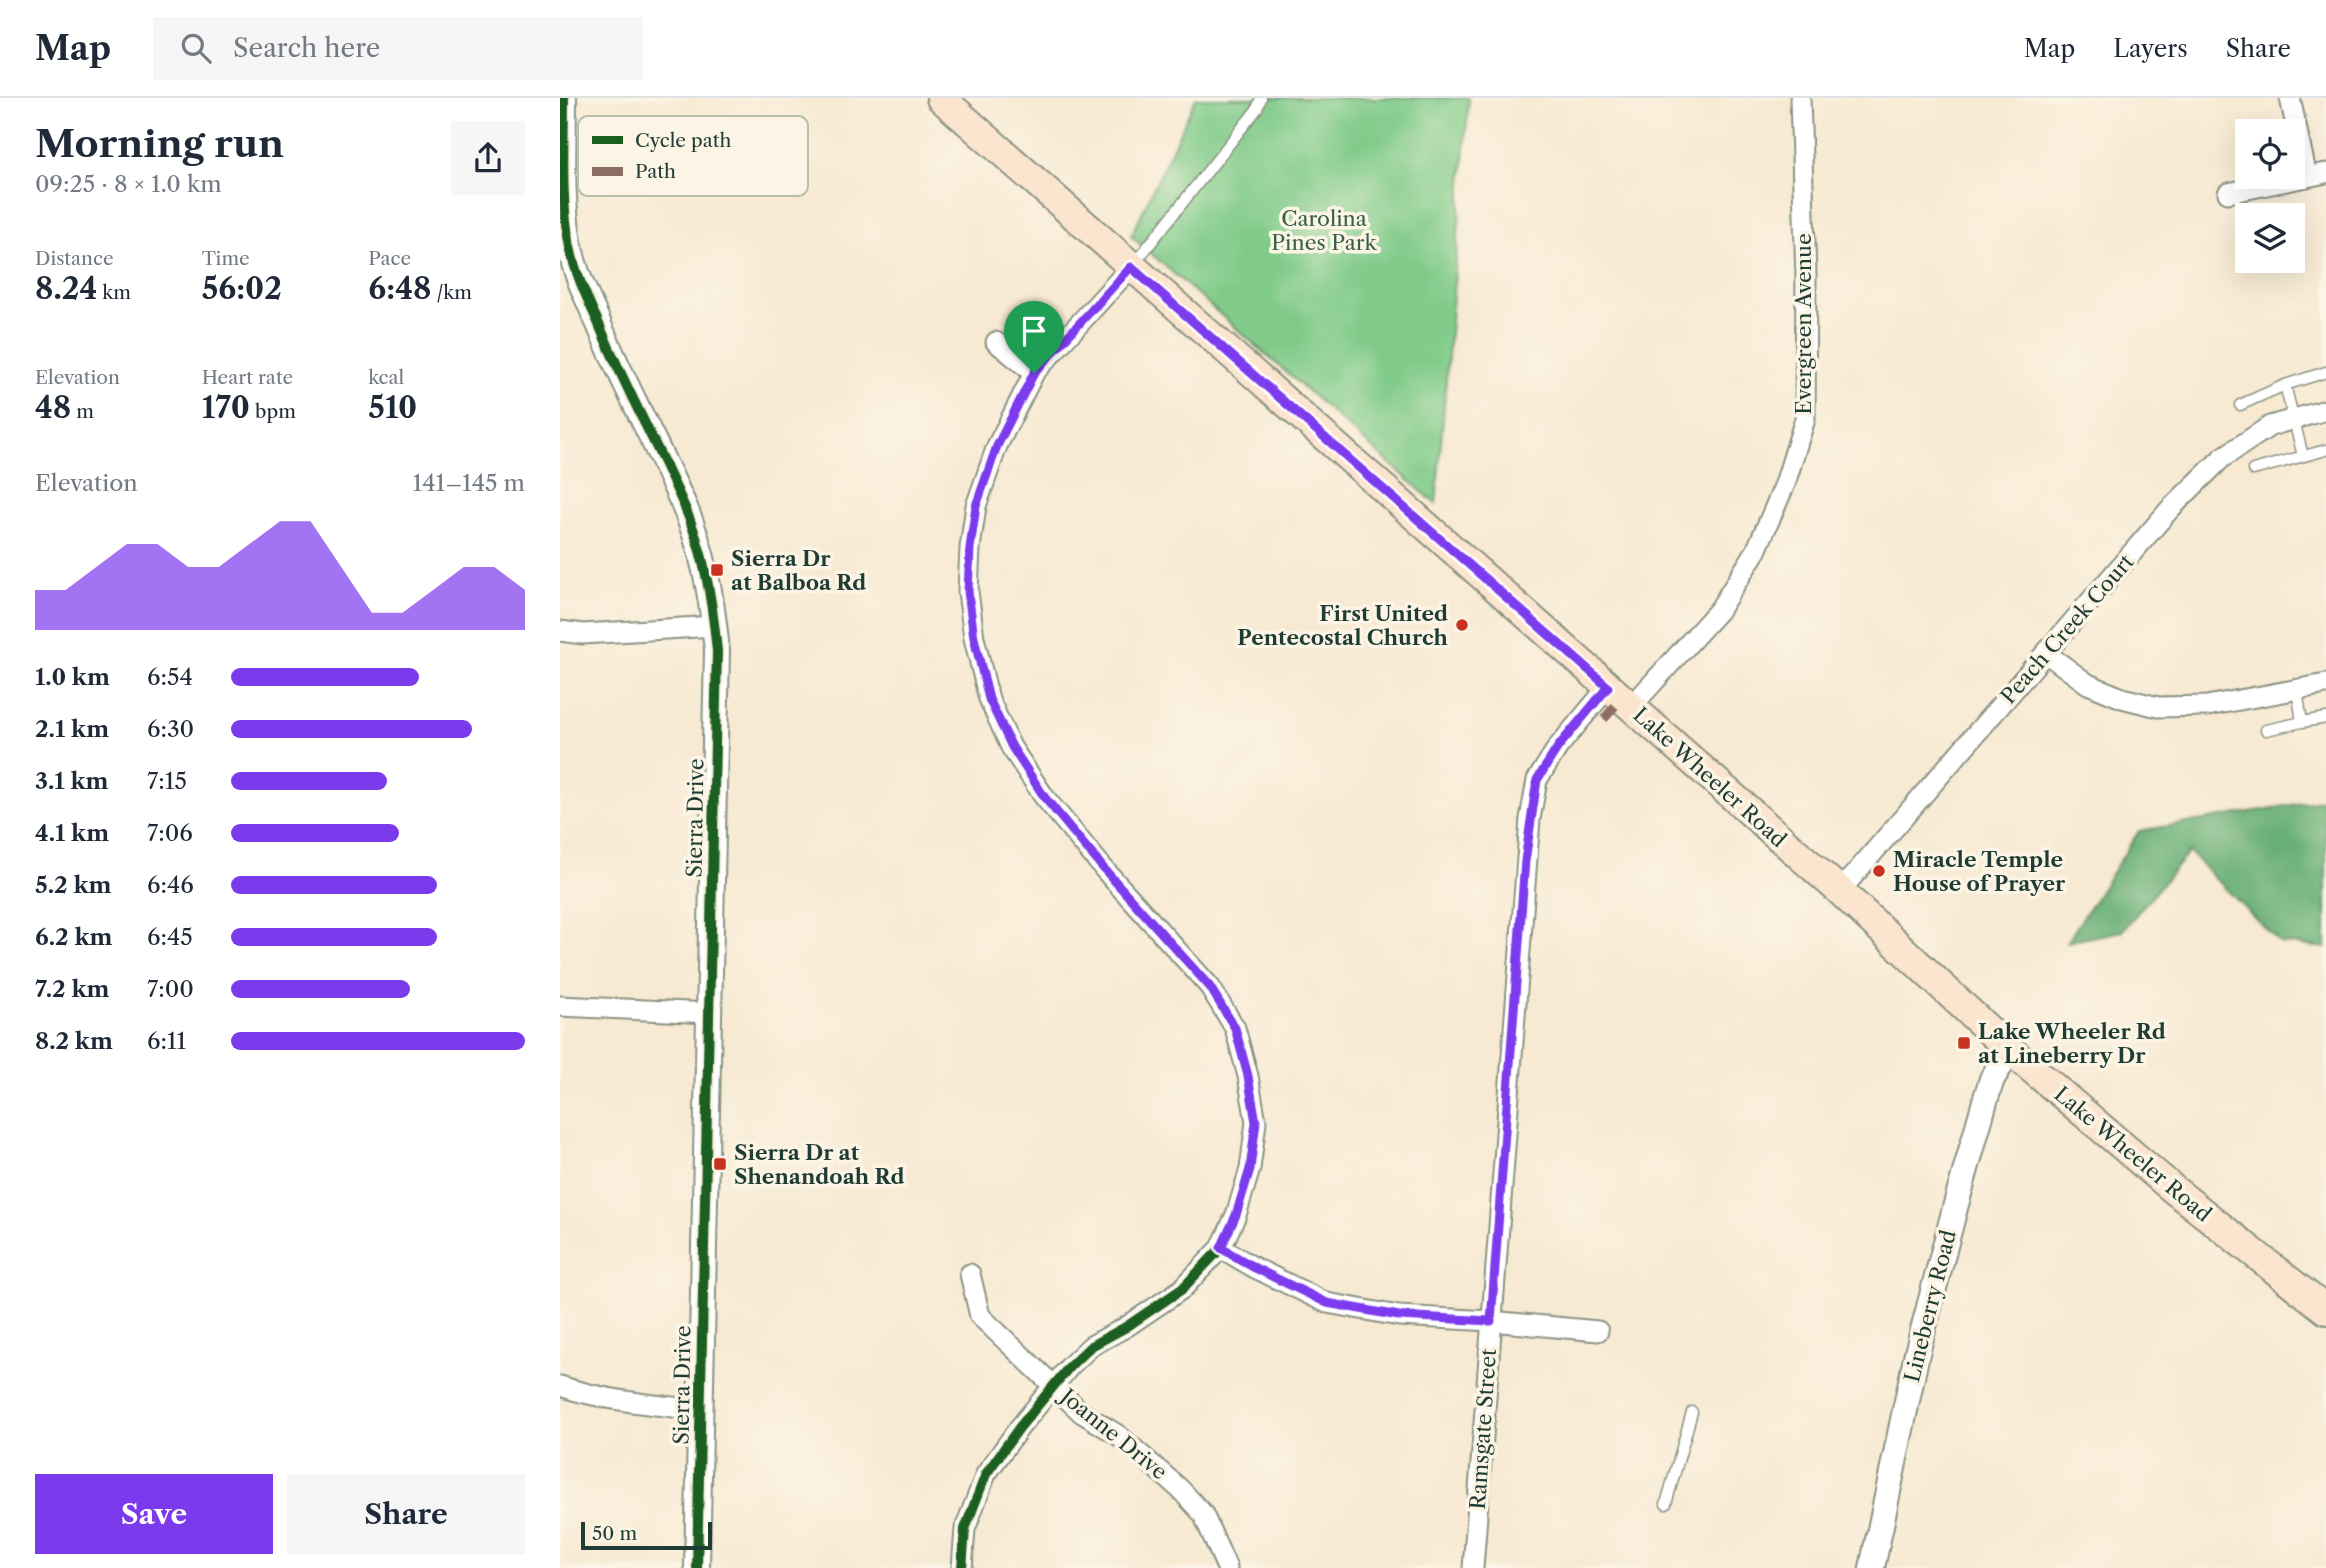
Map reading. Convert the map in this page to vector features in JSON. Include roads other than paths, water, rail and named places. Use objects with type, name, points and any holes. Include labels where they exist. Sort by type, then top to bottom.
[{"type":"main road","name":"Lake Wheeler Road","points":[[941,98],[1840,891],[2010,1050],[2173,1189],[2326,1310]]},
{"type":"street","name":"Sierra Drive","points":[[564,98],[565,249],[614,360],[683,503],[702,553],[715,626],[717,651],[697,1568]]},
{"type":"street","name":"Evergreen Avenue","points":[[1631,707],[1719,610],[1756,551],[1785,484],[1805,419],[1806,288],[1800,98]]},
{"type":"street","points":[[2228,193],[2316,175],[2290,98]]},
{"type":"street","points":[[962,1568],[965,1529],[986,1474],[1018,1428],[1091,1346],[1182,1289],[1221,1248],[1236,1215],[1250,1169],[1256,1122],[1248,1076],[1235,1028],[1210,987],[1104,869],[1045,798],[1012,747],[989,699],[974,638],[968,591],[970,548],[976,506],[997,446],[1034,373],[1131,267]]},
{"type":"street","points":[[996,342],[1034,373]]},
{"type":"street","name":"Peach Creek Court","points":[[1840,891],[2170,509],[2221,458],[2270,426],[2326,410]]},
{"type":"street","points":[[560,631],[583,634],[715,626]]},
{"type":"street","points":[[2046,654],[2088,684],[2122,698],[2158,707],[2207,706],[2326,684]]},
{"type":"street","name":"Ramsgate Street","points":[[1473,1568],[1525,861],[1535,793],[1537,780],[1558,747],[1608,687]]},
{"type":"street","points":[[560,1006],[710,1013]]},
{"type":"street","name":"Lineberry Road","points":[[1872,1568],[1917,1353],[1955,1208],[1992,1079],[2010,1050]]},
{"type":"street","points":[[1221,1248],[1327,1303],[1399,1316],[1598,1331]]},
{"type":"street","name":"Joanne Drive","points":[[970,1274],[980,1317],[1082,1413],[1118,1435],[1180,1489],[1203,1514],[1227,1568]]},
{"type":"street","points":[[560,1386],[586,1395],[631,1404],[701,1410]]},
{"type":"lane","points":[[1131,267],[1257,108],[1261,98]]},
{"type":"lane","points":[[2240,405],[2285,385],[2326,373]]},
{"type":"lane","points":[[2285,385],[2303,456]]},
{"type":"lane","points":[[2252,470],[2326,450]]},
{"type":"lane","points":[[2297,690],[2302,722]]},
{"type":"lane","points":[[2266,730],[2326,718]]},
{"type":"lane","points":[[1666,1504],[1692,1412]]},
{"type":"place","name":"Sierra Dr at Balboa Rd","points":[[717,570]]},
{"type":"place","name":"First United Pentecostal Church","points":[[1462,625]]},
{"type":"place","name":"Miracle Temple House of Prayer","points":[[1879,871]]},
{"type":"place","name":"Lake Wheeler Rd at Lineberry Dr","points":[[1964,1043]]},
{"type":"place","name":"Sierra Dr at Shenandoah Rd","points":[[720,1164]]},
{"type":"park label","name":"Carolina Pines Park","points":[[1324,230]]}]
